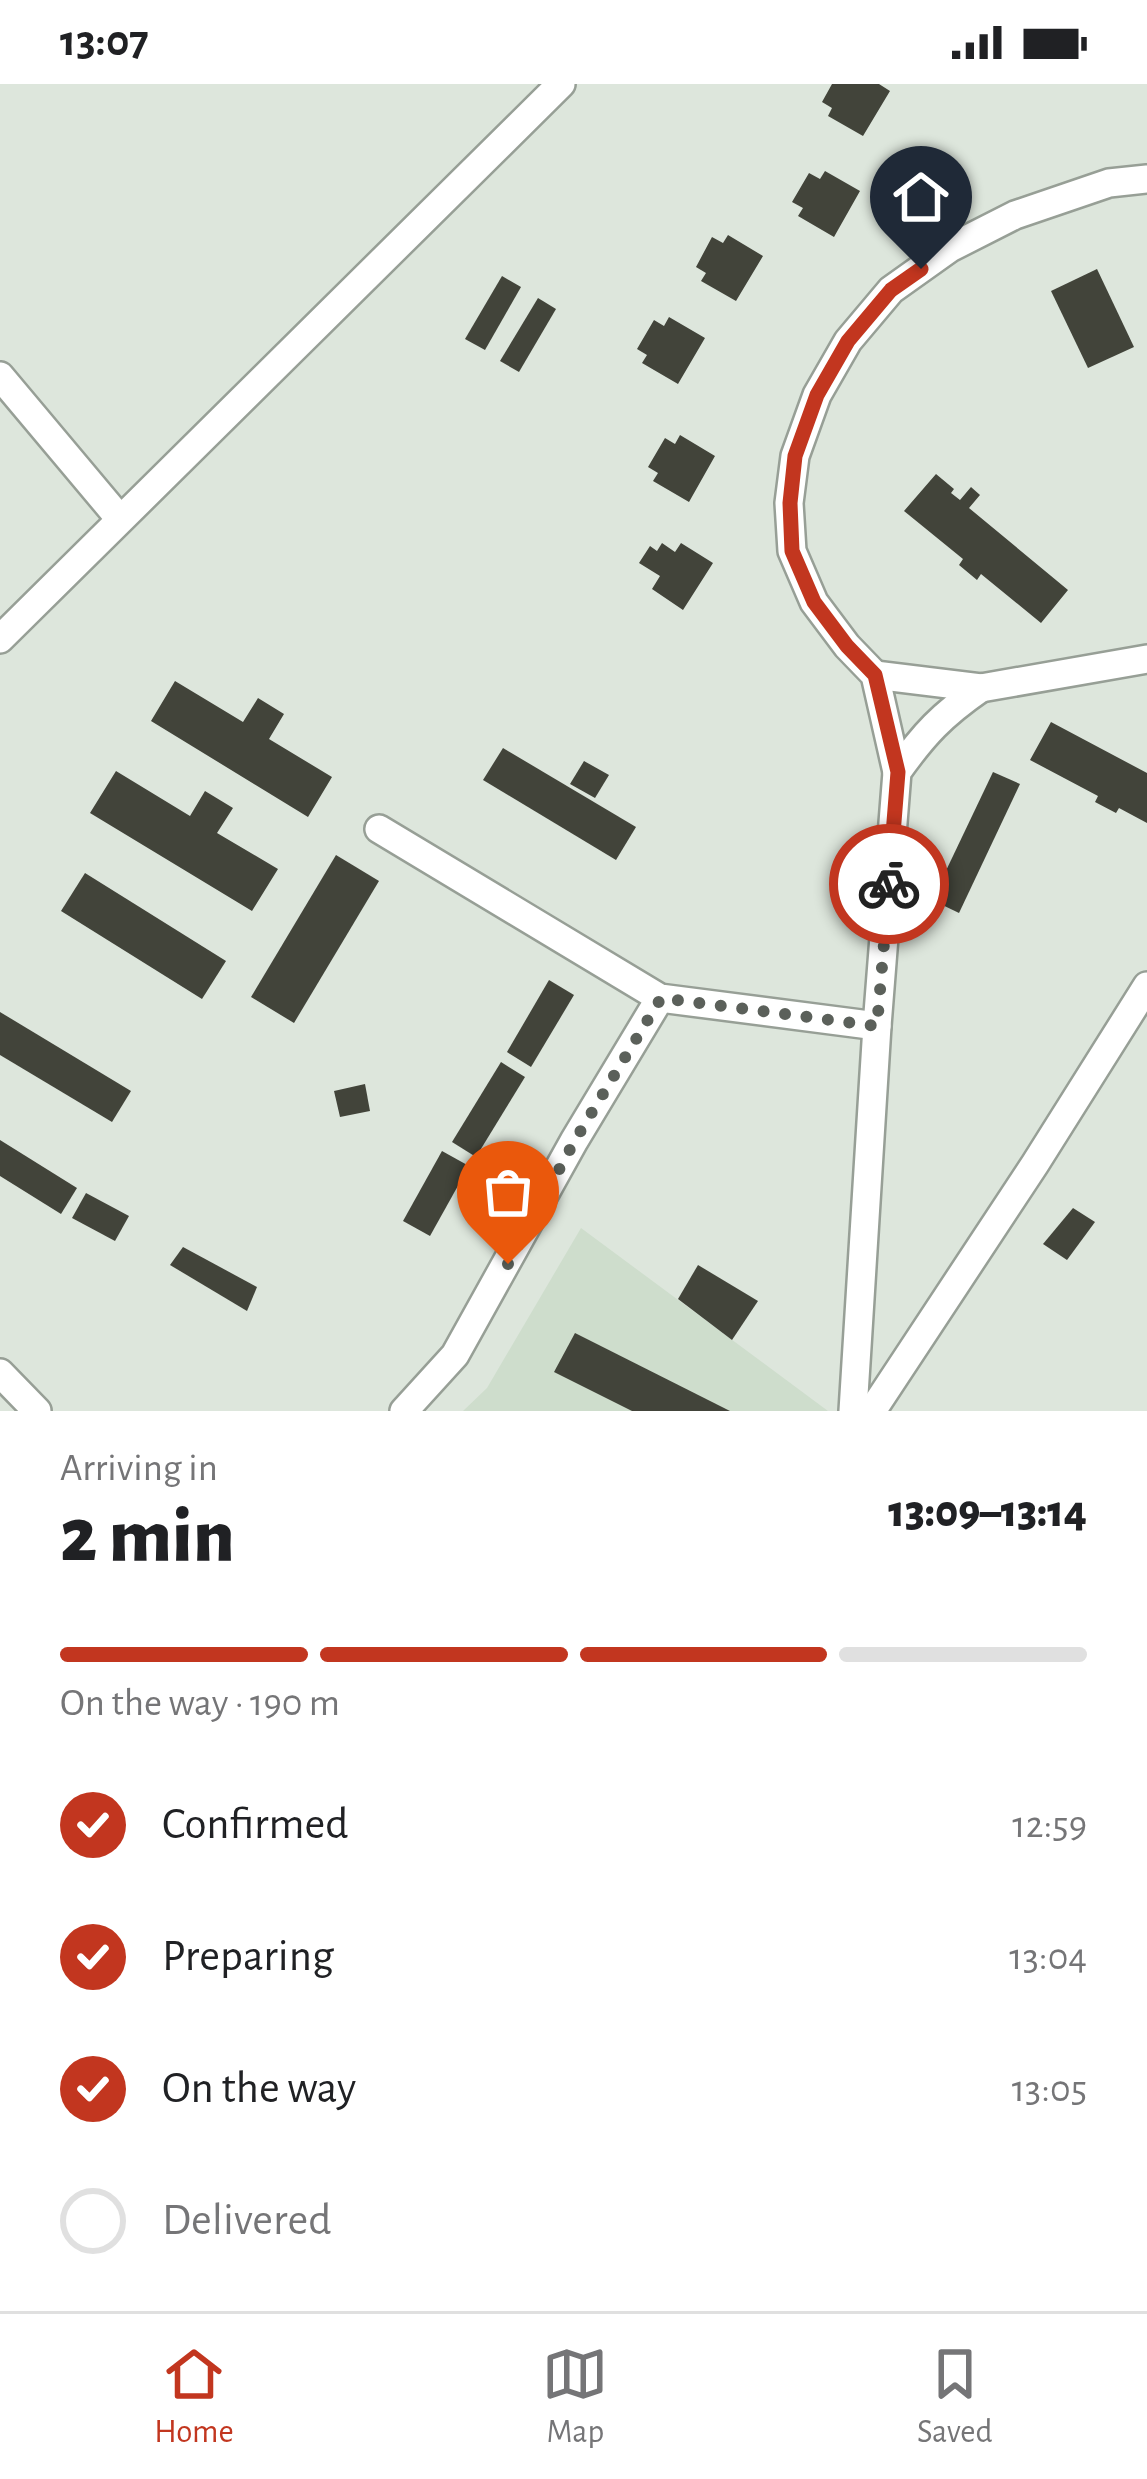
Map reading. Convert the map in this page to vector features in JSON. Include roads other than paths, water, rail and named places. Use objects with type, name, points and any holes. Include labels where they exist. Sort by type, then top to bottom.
[{"type":"street","points":[[0,639],[561,84]]},
{"type":"street","points":[[853,1411],[898,772],[875,675],[814,602],[792,551],[795,456],[817,395],[848,341],[891,290],[950,248],[1034,209],[1109,183],[1147,179]]},
{"type":"street","points":[[0,376],[120,519]]},
{"type":"street","points":[[875,675],[981,688],[1147,659]]},
{"type":"street","points":[[898,772],[945,712],[981,688]]},
{"type":"street","points":[[379,829],[661,998],[877,1026]]},
{"type":"street","points":[[872,1411],[1147,986]]},
{"type":"street","points":[[404,1411],[455,1355],[661,998]]},
{"type":"street","points":[[0,1373],[38,1411]]}]
